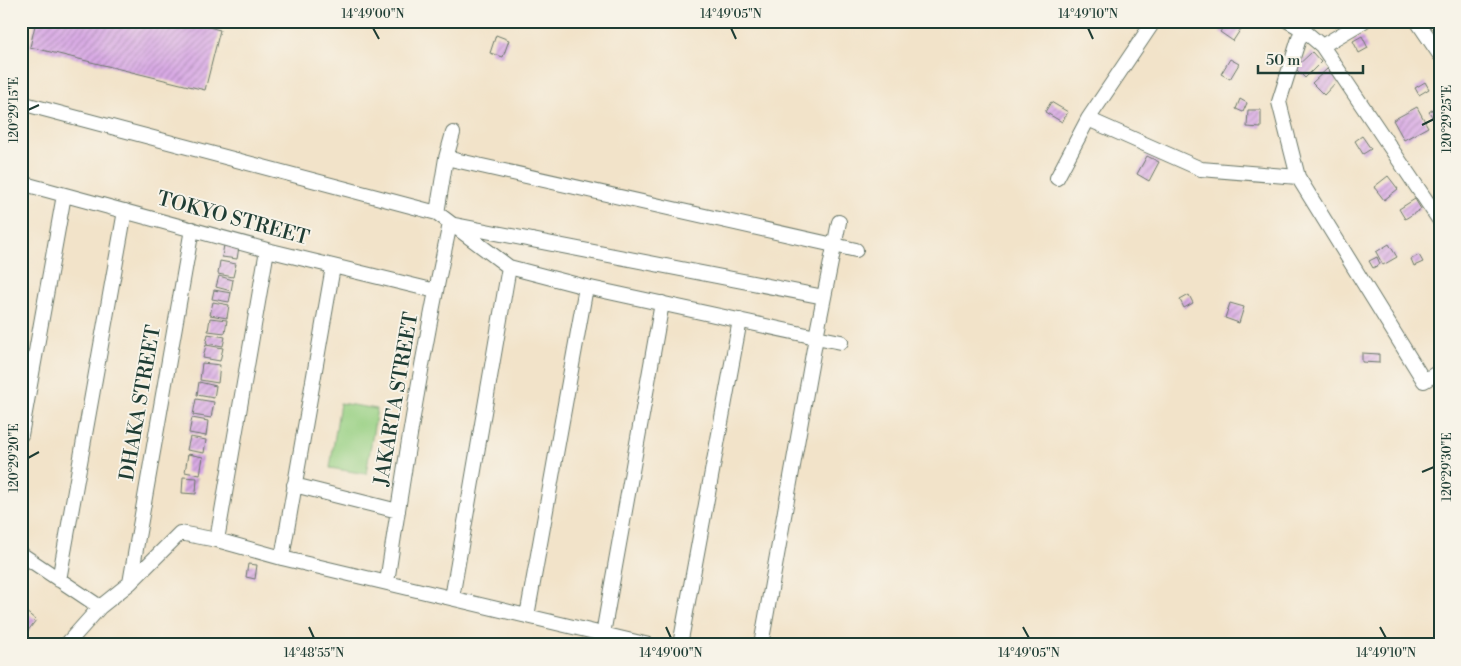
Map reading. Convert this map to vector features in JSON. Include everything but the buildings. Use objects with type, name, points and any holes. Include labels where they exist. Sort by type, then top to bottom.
[{"type":"street","points":[[1057,178],[1088,119],[1154,21]]},
{"type":"street","points":[[1288,21],[1302,29],[1322,46],[1440,221]]},
{"type":"street","points":[[1322,46],[1364,21]]},
{"type":"street","points":[[1417,21],[1440,55]]},
{"type":"street","points":[[1302,29],[1279,102],[1298,177],[1424,381],[1440,372]]},
{"type":"street","points":[[21,103],[437,213],[509,268],[841,342]]},
{"type":"street","points":[[1088,119],[1201,169],[1298,177]]},
{"type":"street","points":[[437,213],[446,158],[453,133]]},
{"type":"street","points":[[446,158],[856,250]]},
{"type":"street","name":"TOKYO STREET","points":[[21,183],[333,267],[436,291]]},
{"type":"street","points":[[21,435],[64,195]]},
{"type":"street","points":[[59,580],[125,211]]},
{"type":"street","points":[[761,645],[816,337],[840,222]]},
{"type":"street","points":[[450,224],[824,297]]},
{"type":"street","name":"JAKARTA STREET","points":[[387,582],[436,291],[450,224]]},
{"type":"street","name":"DHAKA STREET","points":[[130,583],[192,229]]},
{"type":"street","points":[[217,540],[268,250]]},
{"type":"street","points":[[282,558],[333,267]]},
{"type":"street","points":[[452,598],[509,268]]},
{"type":"street","points":[[527,616],[586,286]]},
{"type":"street","points":[[603,634],[662,303]]},
{"type":"street","points":[[680,645],[740,320]]},
{"type":"street","points":[[294,485],[398,511]]},
{"type":"street","points":[[66,645],[100,607],[130,583],[180,533],[217,540],[282,558],[649,645]]},
{"type":"street","points":[[21,554],[100,607]]},
{"type":"green space","points":[[340,403],[377,409],[366,474],[330,468]]}]
